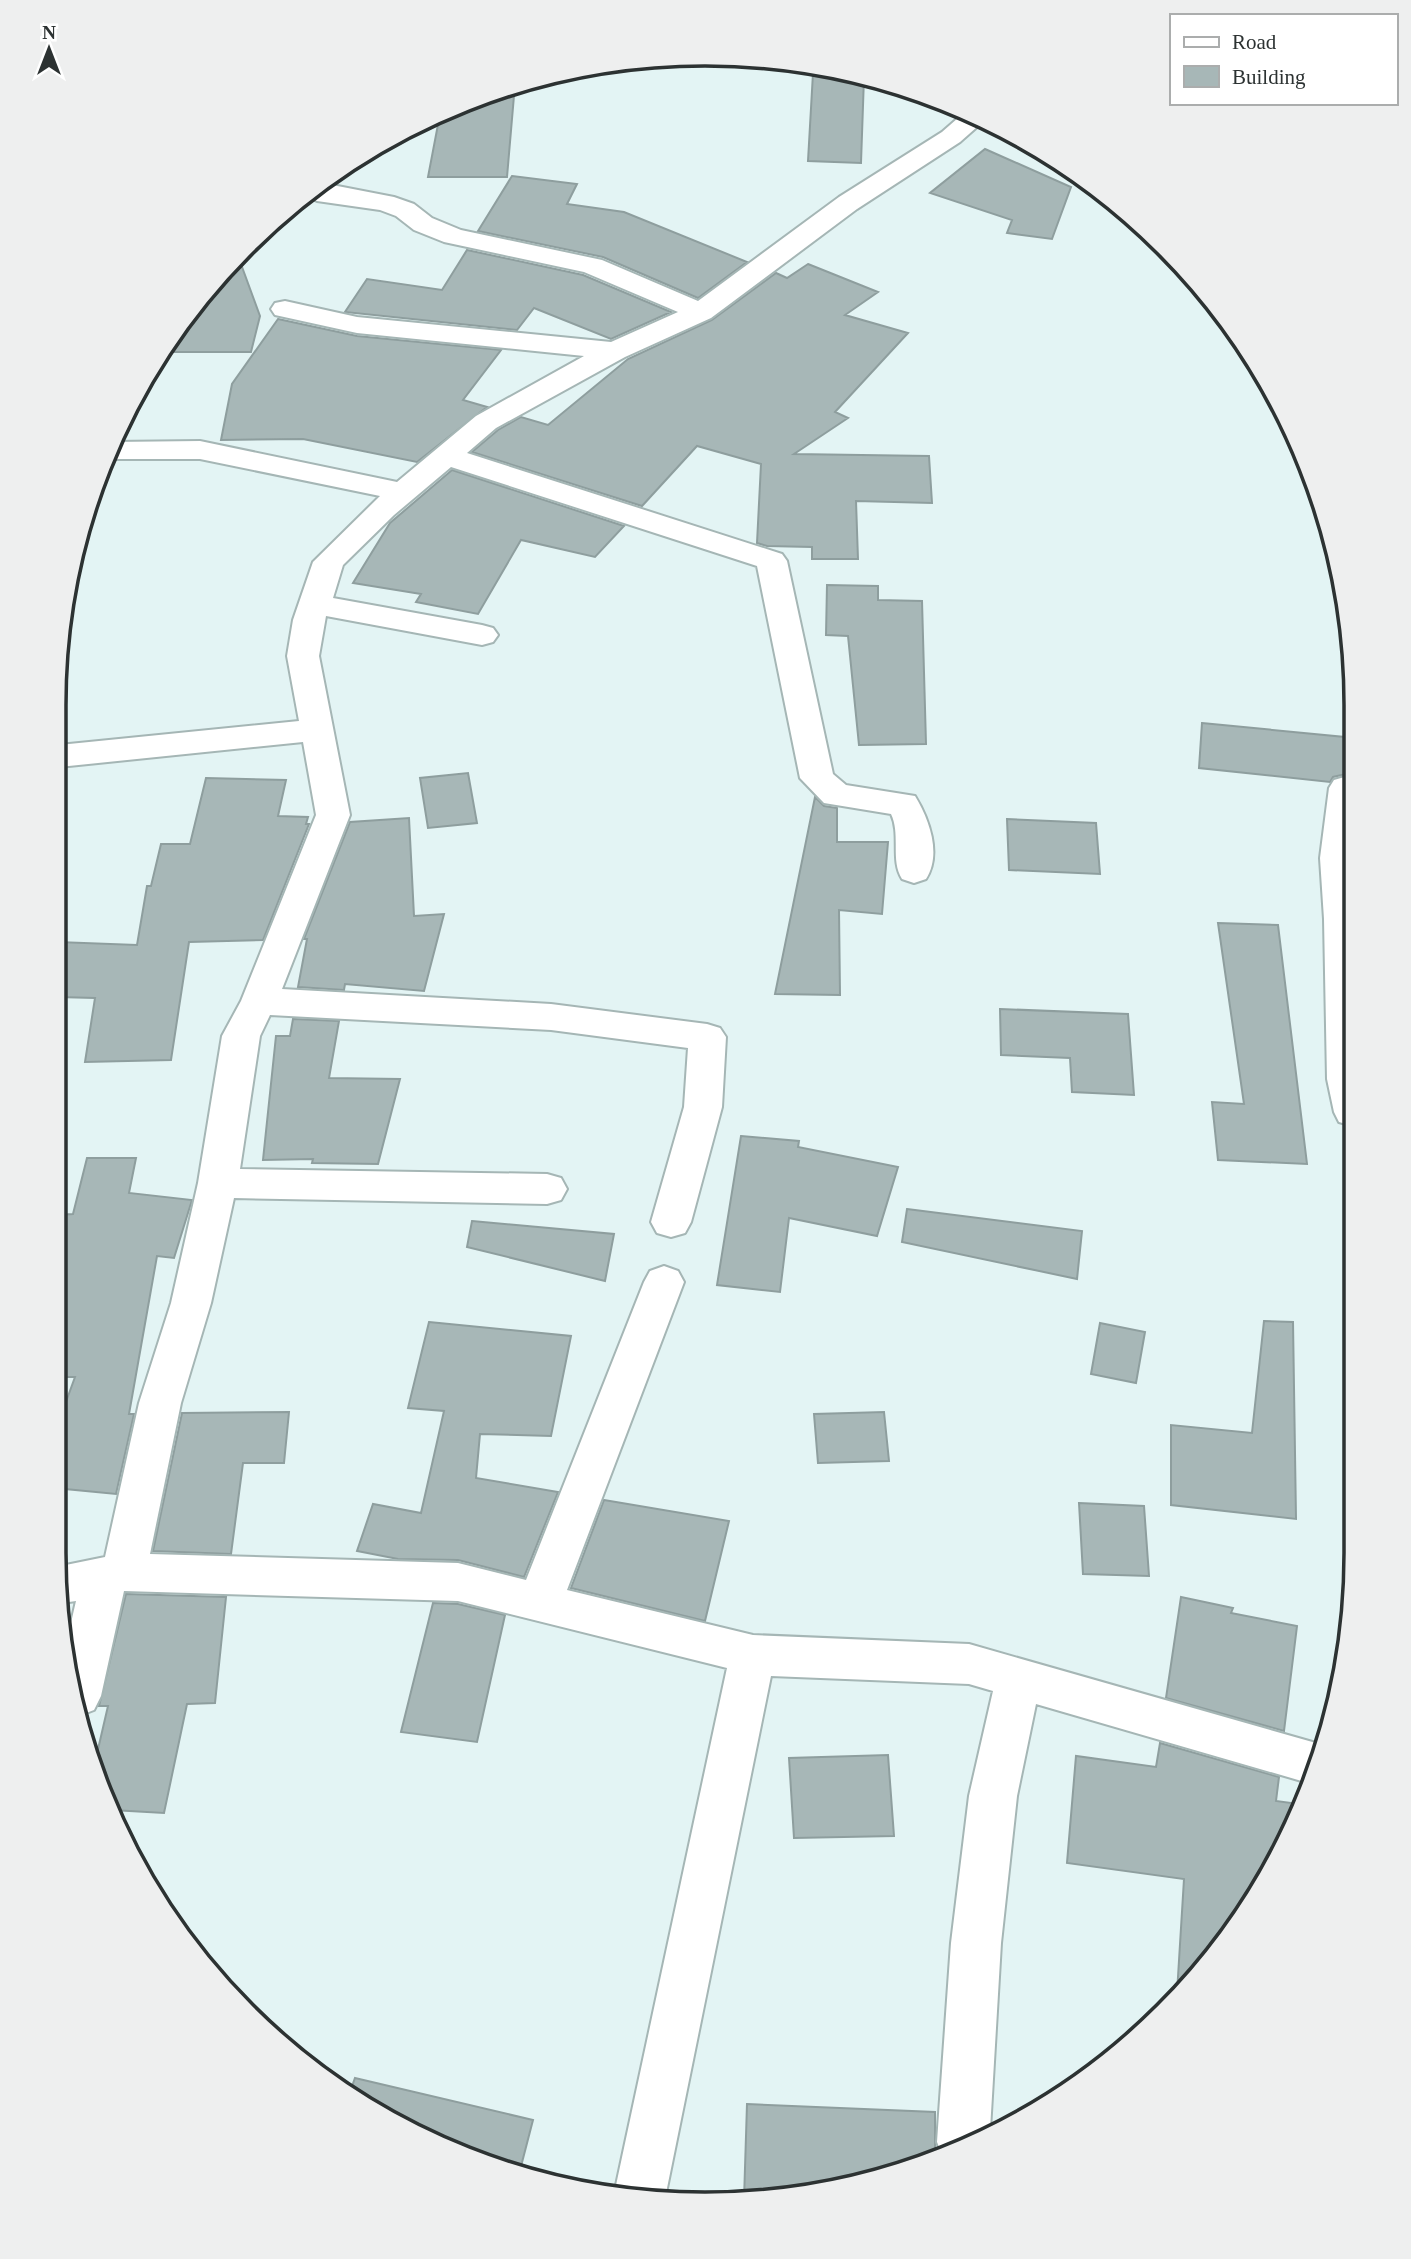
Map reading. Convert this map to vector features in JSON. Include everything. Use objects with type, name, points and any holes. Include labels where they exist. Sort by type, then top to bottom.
[{"type":"street","points":[[81,1686],[191,1303],[218,1183],[241,1036],[259,1001],[332,815],[303,656],[315,604],[329,562],[345,543],[486,422],[615,351],[701,312],[848,203],[951,137],[967,123]]},
{"type":"street","points":[[323,195],[385,203],[405,210],[423,224],[453,236],[592,266],[701,312]]},
{"type":"street","points":[[285,309],[357,325],[615,351]]},
{"type":"street","points":[[120,451],[200,450],[403,492]]},
{"type":"street","points":[[446,456],[771,561],[817,778],[836,795],[903,804],[914,826],[914,871]]},
{"type":"street","points":[[315,604],[482,635]]},
{"type":"street","points":[[66,751],[315,730]]},
{"type":"street","points":[[1344,804],[1337,859],[1344,999]]},
{"type":"street","points":[[259,1001],[551,1017],[707,1037],[703,1107],[671,1222]]},
{"type":"street","points":[[218,1183],[547,1189]]},
{"type":"street","points":[[540,1602],[664,1282]]},
{"type":"street","points":[[67,1583],[113,1574],[458,1582],[753,1655],[969,1664],[1310,1762]]},
{"type":"street","points":[[641,2189],[753,1655]]},
{"type":"street","points":[[963,2138],[976,1943],[993,1796],[1019,1678]]},
{"type":"building","points":[[813,76],[864,86],[861,163],[808,161]]},
{"type":"building","points":[[514,96],[507,177],[428,177],[438,125]]},
{"type":"building","points":[[985,149],[1071,187],[1052,239],[1007,233],[1012,220],[930,193]]},
{"type":"building","points":[[512,176],[577,184],[567,204],[624,212],[747,262],[698,298],[603,257],[478,231]]},
{"type":"building","points":[[467,250],[583,275],[671,312],[611,339],[534,308],[517,330],[345,312],[367,279],[442,290]]},
{"type":"building","points":[[808,264],[878,292],[845,315],[908,333],[835,412],[848,418],[794,454],[929,456],[932,503],[856,501],[858,559],[812,559],[812,547],[767,546],[757,543],[761,464],[697,446],[642,506],[472,452],[498,430],[521,417],[548,425],[628,359],[712,320],[776,273],[787,278]]},
{"type":"building","points":[[242,267],[260,316],[251,352],[173,352],[225,284]]},
{"type":"building","points":[[278,319],[357,336],[501,350],[463,400],[487,407],[417,462],[303,439],[221,440],[232,384]]},
{"type":"building","points":[[452,470],[624,526],[595,557],[521,540],[478,614],[416,602],[421,594],[353,583],[390,523]]},
{"type":"building","points":[[827,585],[878,586],[878,600],[922,601],[926,744],[859,745],[848,636],[826,635]]},
{"type":"building","points":[[1202,723],[1344,737],[1344,774],[1333,777],[1330,782],[1199,768]]},
{"type":"building","points":[[468,773],[477,823],[428,828],[420,778]]},
{"type":"building","points":[[206,778],[286,780],[278,816],[308,817],[306,824],[309,824],[263,940],[189,942],[171,1060],[85,1062],[95,998],[66,997],[66,942],[137,945],[147,886],[151,886],[161,844],[190,844]]},
{"type":"building","points":[[815,797],[824,806],[837,808],[837,842],[888,842],[882,914],[839,910],[840,995],[775,994]]},
{"type":"building","points":[[409,818],[414,916],[444,914],[424,991],[345,984],[344,990],[298,987],[307,939],[304,939],[350,822]]},
{"type":"building","points":[[1007,819],[1096,823],[1100,874],[1009,870]]},
{"type":"building","points":[[1218,923],[1278,925],[1307,1164],[1218,1160],[1212,1102],[1244,1104]]},
{"type":"building","points":[[1000,1009],[1128,1014],[1134,1095],[1072,1092],[1070,1058],[1001,1055]]},
{"type":"building","points":[[293,1019],[339,1021],[329,1078],[400,1079],[378,1164],[312,1163],[313,1159],[263,1160],[276,1036],[290,1036]]},
{"type":"building","points":[[741,1136],[799,1141],[798,1147],[898,1167],[877,1236],[789,1218],[780,1292],[717,1285]]},
{"type":"building","points":[[87,1158],[136,1158],[129,1193],[192,1200],[174,1258],[157,1256],[129,1414],[134,1414],[116,1494],[66,1489],[66,1402],[75,1377],[66,1377],[66,1214],[73,1214]]},
{"type":"building","points":[[907,1209],[1082,1231],[1077,1279],[902,1242]]},
{"type":"building","points":[[472,1221],[614,1234],[605,1281],[467,1247]]},
{"type":"building","points":[[1264,1321],[1293,1322],[1296,1519],[1171,1505],[1171,1425],[1252,1433]]},
{"type":"building","points":[[429,1322],[571,1336],[551,1436],[480,1434],[476,1478],[558,1492],[524,1577],[458,1560],[398,1559],[357,1551],[373,1504],[421,1513],[444,1411],[408,1408]]},
{"type":"building","points":[[1100,1323],[1145,1332],[1136,1383],[1091,1374]]},
{"type":"building","points":[[289,1412],[284,1463],[243,1463],[231,1554],[153,1551],[182,1413]]},
{"type":"building","points":[[884,1412],[889,1461],[818,1463],[814,1414]]},
{"type":"building","points":[[604,1500],[729,1521],[705,1621],[571,1588]]},
{"type":"building","points":[[1079,1503],[1144,1506],[1149,1576],[1083,1574]]},
{"type":"building","points":[[126,1594],[226,1597],[215,1703],[187,1704],[164,1813],[121,1810],[98,1751],[108,1706],[99,1706]]},
{"type":"building","points":[[1181,1597],[1233,1608],[1231,1613],[1297,1626],[1284,1731],[1166,1698]]},
{"type":"building","points":[[433,1603],[458,1604],[505,1615],[477,1742],[401,1732]]},
{"type":"building","points":[[1160,1743],[1279,1777],[1276,1801],[1294,1803],[1279,1836],[1237,1909],[1178,1984],[1184,1879],[1067,1863],[1076,1756],[1156,1767]]},
{"type":"building","points":[[888,1755],[894,1836],[794,1838],[789,1758]]},
{"type":"building","points":[[355,2078],[533,2120],[521,2165],[423,2127],[352,2086]]},
{"type":"building","points":[[747,2104],[935,2112],[935,2150],[871,2171],[830,2180],[744,2191]]}]
